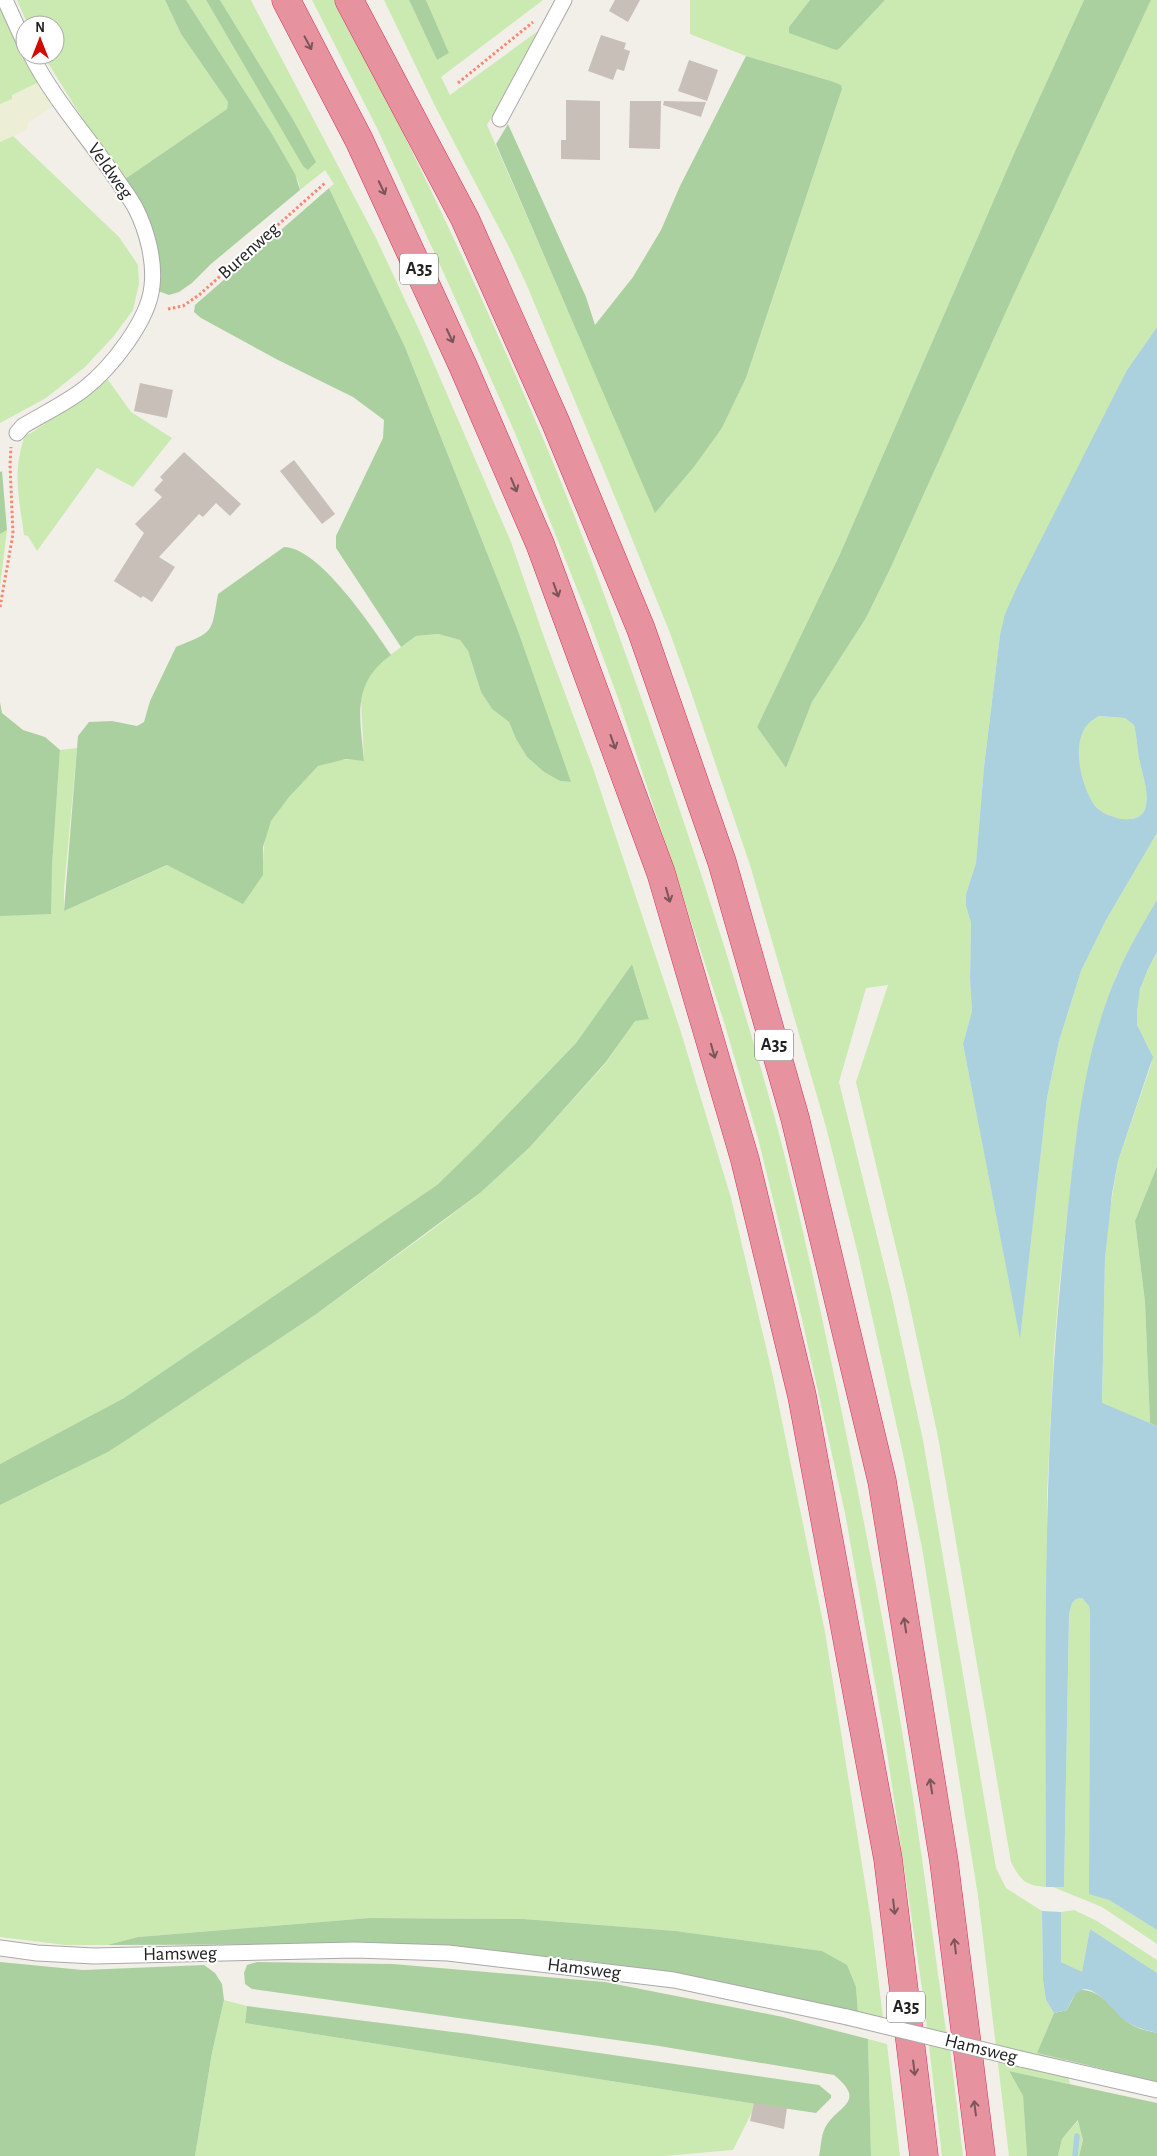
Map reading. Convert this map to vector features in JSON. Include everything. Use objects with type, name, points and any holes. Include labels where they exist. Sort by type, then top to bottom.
[{"type":"highway","name":"A35","points":[[286,0],[359,140],[463,366],[540,544],[661,873],[745,1160],[802,1396],[888,1859],[924,2156]]},
{"type":"highway","name":"A35","points":[[349,0],[465,219],[554,421],[641,629],[722,862],[795,1118],[882,1481],[944,1862],[981,2156]]},
{"type":"street","points":[[5,0],[15,22]]},
{"type":"street","points":[[500,119],[564,0]]},
{"type":"street","name":"Veldweg","points":[[17,433],[22,426],[84,389],[116,358],[127,343],[149,301],[152,287],[152,263],[146,234],[136,208],[54,94],[37,65]]},
{"type":"street","name":"Hamsweg","points":[[0,1948],[37,1953],[94,1956],[356,1950],[448,1953],[674,1980],[847,2016],[1157,2090]]},
{"type":"path","points":[[458,83],[539,17]]},
{"type":"path","name":"Burenweg","points":[[168,309],[183,306],[199,295],[324,183]]},
{"type":"path","points":[[0,607],[13,534],[10,452],[17,433]]},
{"type":"green space","points":[[17,0],[165,0],[181,34],[228,102],[227,109],[125,179],[89,129],[49,65],[65,65],[65,15],[24,15]]},
{"type":"green space","points":[[165,0],[186,0],[272,134],[295,174],[300,190],[211,264],[192,283],[179,292],[169,295],[158,291],[159,260],[152,232],[125,179],[227,109],[228,102],[181,34]]},
{"type":"green space","points":[[186,0],[206,0],[303,165],[315,162],[294,121],[220,0],[251,0],[376,238],[421,334],[511,542],[594,771],[680,1029],[731,1198],[773,1377],[825,1632],[872,1927],[883,2018],[858,2012],[856,1987],[822,1951],[676,1931],[524,1919],[369,1918],[138,1937],[107,1945],[65,1945],[0,1937],[0,1505],[108,1452],[315,1315],[433,1229],[480,1193],[530,1147],[606,1063],[635,1020],[649,1018],[632,964],[576,1043],[437,1185],[124,1398],[0,1464],[0,916],[7,915],[52,866],[60,750],[77,748],[64,890],[64,911],[168,865],[263,875],[264,848],[270,822],[292,793],[318,766],[335,761],[364,760],[361,701],[364,685],[378,664],[416,636],[438,634],[460,640],[468,651],[481,692],[492,709],[509,722],[516,739],[527,757],[544,772],[560,781],[570,782],[517,628],[405,347],[329,188],[334,184],[325,170],[300,190],[299,183],[272,134]]},
{"type":"green space","points":[[206,0],[220,0],[294,121],[316,162],[308,170],[303,166]]},
{"type":"green space","points":[[312,0],[335,0],[443,216],[494,325],[542,436],[580,529],[637,686],[692,846],[743,1007],[784,1153],[819,1304],[853,1465],[913,1798],[946,2031],[948,2032],[963,2156],[942,2156],[923,1995],[885,1739],[845,1513],[799,1306],[758,1138],[724,1022],[619,701],[589,619],[515,433],[377,128]]},
{"type":"green space","points":[[384,0],[409,0],[437,60],[449,53],[426,0],[543,0],[441,77],[450,95],[545,26],[487,125],[586,352],[665,502],[722,428],[746,378],[842,89],[831,81],[746,56],[690,34],[690,0],[810,0],[789,27],[839,49],[885,0],[1084,0],[1016,149],[840,554],[757,727],[786,768],[812,702],[866,618],[891,567],[1014,294],[1151,0],[1157,0],[1157,327],[1127,370],[1000,635],[984,767],[976,863],[966,894],[966,906],[971,923],[970,980],[972,1011],[963,1044],[1020,1337],[1047,1098],[1059,1041],[1081,971],[1106,920],[1157,833],[1157,900],[1117,974],[1105,1008],[1090,1065],[1076,1138],[1059,1289],[1047,1495],[1046,1887],[1024,1881],[1011,1862],[938,1437],[907,1293],[856,1082],[888,985],[866,988],[839,1082],[892,1297],[923,1440],[996,1868],[1006,1888],[1042,1911],[1043,1980],[1046,2000],[1054,2013],[1037,2053],[1065,2059],[1070,2084],[1009,2071],[1023,2096],[1027,2156],[1009,2156],[978,1896],[922,1548],[903,1454],[858,1254],[826,1127],[750,865],[670,633],[528,288],[511,251],[435,106]]},
{"type":"green space","points":[[409,0],[426,0],[449,53],[437,60]]},
{"type":"green space","points":[[810,0],[885,0],[836,50],[789,33],[789,27]]},
{"type":"green space","points":[[1084,0],[1151,0],[1014,294],[891,567],[866,618],[812,702],[786,768],[757,727],[840,554],[1016,149]]},
{"type":"green space","points":[[0,3],[15,33],[15,65],[31,65],[39,82],[12,95],[12,99],[0,104]]},
{"type":"green space","points":[[746,56],[831,81],[841,85],[842,89],[746,378],[722,428],[693,468],[655,513],[496,144],[508,124],[586,297],[595,325],[633,277],[661,230],[680,186]]},
{"type":"green space","points":[[39,82],[55,105],[28,123],[27,130],[0,142],[0,104],[12,99],[12,95]]},
{"type":"green space","points":[[13,136],[119,237],[138,265],[139,284],[133,310],[113,337],[85,367],[46,398],[0,423],[0,142]]},
{"type":"green space","points":[[329,188],[405,347],[517,628],[571,782],[560,781],[544,772],[527,757],[516,739],[509,722],[492,709],[481,692],[468,651],[460,640],[438,634],[416,636],[401,647],[336,548],[336,536],[383,438],[384,420],[353,397],[278,360],[201,318],[194,312],[195,305]]},
{"type":"green space","points":[[106,377],[131,412],[172,438],[133,487],[97,468],[37,551],[28,536],[24,535],[19,497],[19,461],[25,435],[31,433],[83,398]]},
{"type":"green space","points":[[2,471],[7,530],[0,534],[0,472]]},
{"type":"green space","points":[[7,530],[0,587],[0,534]]},
{"type":"green space","points":[[284,547],[298,551],[313,560],[328,574],[372,627],[391,655],[369,677],[364,689],[360,715],[364,761],[346,759],[318,766],[289,797],[271,821],[263,847],[263,875],[243,904],[167,865],[64,911],[78,736],[89,722],[112,721],[137,726],[144,722],[150,701],[176,647],[198,638],[209,630],[212,625],[218,594]]},
{"type":"green space","points":[[0,702],[2,713],[23,730],[45,737],[60,750],[52,866],[51,914],[0,916]]},
{"type":"green space","points":[[1099,716],[1125,718],[1134,725],[1147,799],[1143,812],[1138,817],[1123,819],[1107,814],[1095,806],[1085,788],[1079,764],[1080,741],[1083,731],[1089,723]]},
{"type":"green space","points":[[1157,952],[1157,1166],[1135,1221],[1145,1302],[1150,1423],[1102,1404],[1105,1258],[1109,1216],[1118,1161],[1152,1060],[1136,1021],[1136,1011],[1140,990]]},
{"type":"green space","points":[[632,964],[649,1019],[635,1021],[606,1062],[530,1147],[480,1193],[315,1315],[108,1452],[0,1505],[0,1464],[124,1398],[437,1185],[576,1043]]},
{"type":"green space","points":[[1157,1166],[1157,1426],[1150,1423],[1145,1302],[1135,1221]]},
{"type":"green space","points":[[1082,1598],[1089,1606],[1090,1613],[1089,1893],[1109,1900],[1157,1930],[1157,1944],[1102,1907],[1053,1887],[1064,1886],[1069,1614],[1072,1603],[1076,1599]]},
{"type":"green space","points":[[1074,1910],[1097,1921],[1157,1960],[1157,1973],[1090,1929],[1082,1973],[1061,1962],[1061,1912]]},
{"type":"green space","points":[[369,1918],[524,1919],[676,1931],[822,1951],[847,1965],[856,1987],[858,2012],[656,1971],[533,1955],[373,1946],[267,1944],[107,1945],[138,1937]]},
{"type":"green space","points":[[0,1962],[83,1970],[204,1965],[215,1973],[222,1984],[224,2000],[212,2053],[195,2156],[0,2156]]},
{"type":"green space","points":[[257,1962],[393,1964],[605,1982],[783,2017],[868,2039],[871,2156],[819,2156],[825,2128],[830,2120],[847,2103],[849,2098],[849,2092],[844,2084],[834,2075],[659,2046],[252,1989],[245,1984],[244,1973],[247,1965]]},
{"type":"green space","points":[[1080,1990],[1089,1991],[1103,1998],[1127,2022],[1134,2026],[1157,2033],[1157,2082],[1037,2053],[1054,2013],[1067,2010],[1075,1994]]},
{"type":"green space","points":[[224,2000],[247,2006],[245,2023],[756,2104],[733,2150],[663,2156],[195,2156],[212,2053]]},
{"type":"green space","points":[[247,2006],[469,2034],[819,2085],[831,2095],[831,2098],[816,2113],[756,2104],[245,2023]]},
{"type":"green space","points":[[868,2039],[887,2044],[900,2156],[871,2156]]},
{"type":"green space","points":[[1009,2071],[1157,2103],[1157,2156],[1079,2156],[1083,2140],[1078,2120],[1062,2139],[1058,2156],[1027,2156],[1023,2096]]},
{"type":"green space","points":[[1079,2120],[1083,2140],[1079,2156],[1058,2156],[1062,2139]]},
{"type":"water","points":[[1157,327],[1157,833],[1106,920],[1081,971],[1059,1041],[1047,1098],[1020,1339],[963,1044],[972,1011],[970,980],[971,923],[966,906],[966,894],[976,863],[984,767],[1000,635],[1005,614],[1127,370]],"holes":[[[1099,716],[1125,718],[1134,725],[1147,799],[1143,812],[1138,817],[1131,819],[1115,817],[1095,806],[1085,788],[1079,753],[1083,731],[1091,721]]]},
{"type":"water","points":[[1157,900],[1157,952],[1140,989],[1137,1010],[1137,1025],[1153,1057],[1118,1161],[1112,1194],[1105,1258],[1102,1403],[1157,1426],[1157,1930],[1109,1900],[1089,1894],[1090,1613],[1089,1606],[1082,1598],[1076,1599],[1072,1603],[1069,1614],[1064,1887],[1046,1887],[1046,1566],[1051,1406],[1064,1247],[1080,1109],[1095,1041],[1105,1007],[1126,956]]},
{"type":"water","points":[[1042,1911],[1061,1912],[1061,1962],[1082,1972],[1090,1929],[1157,1973],[1157,2033],[1140,2028],[1124,2020],[1102,1998],[1089,1990],[1077,1993],[1067,2010],[1054,2013],[1046,2000],[1043,1980]]},
{"type":"building","points":[[615,0],[640,0],[628,22],[609,11]]},
{"type":"building","points":[[601,35],[626,43],[624,49],[630,51],[624,71],[617,69],[613,80],[588,71]]},
{"type":"building","points":[[689,60],[718,70],[707,101],[678,91]]},
{"type":"building","points":[[566,100],[600,101],[600,160],[561,159],[561,140],[566,140]]},
{"type":"building","points":[[630,101],[661,101],[660,149],[629,148]]},
{"type":"building","points":[[664,101],[706,102],[701,117],[663,105]]},
{"type":"building","points":[[140,383],[173,390],[167,418],[134,411]]},
{"type":"building","points":[[184,452],[241,504],[230,516],[216,503],[203,517],[199,514],[159,557],[175,567],[152,602],[143,596],[141,598],[114,581],[144,533],[135,524],[162,497],[154,490],[163,480],[160,477]]},
{"type":"building","points":[[294,460],[335,514],[322,524],[280,471]]},
{"type":"building","points":[[754,2103],[787,2108],[784,2129],[750,2121]]},
{"type":"waterway","points":[[1075,2156],[1077,2136]]}]
